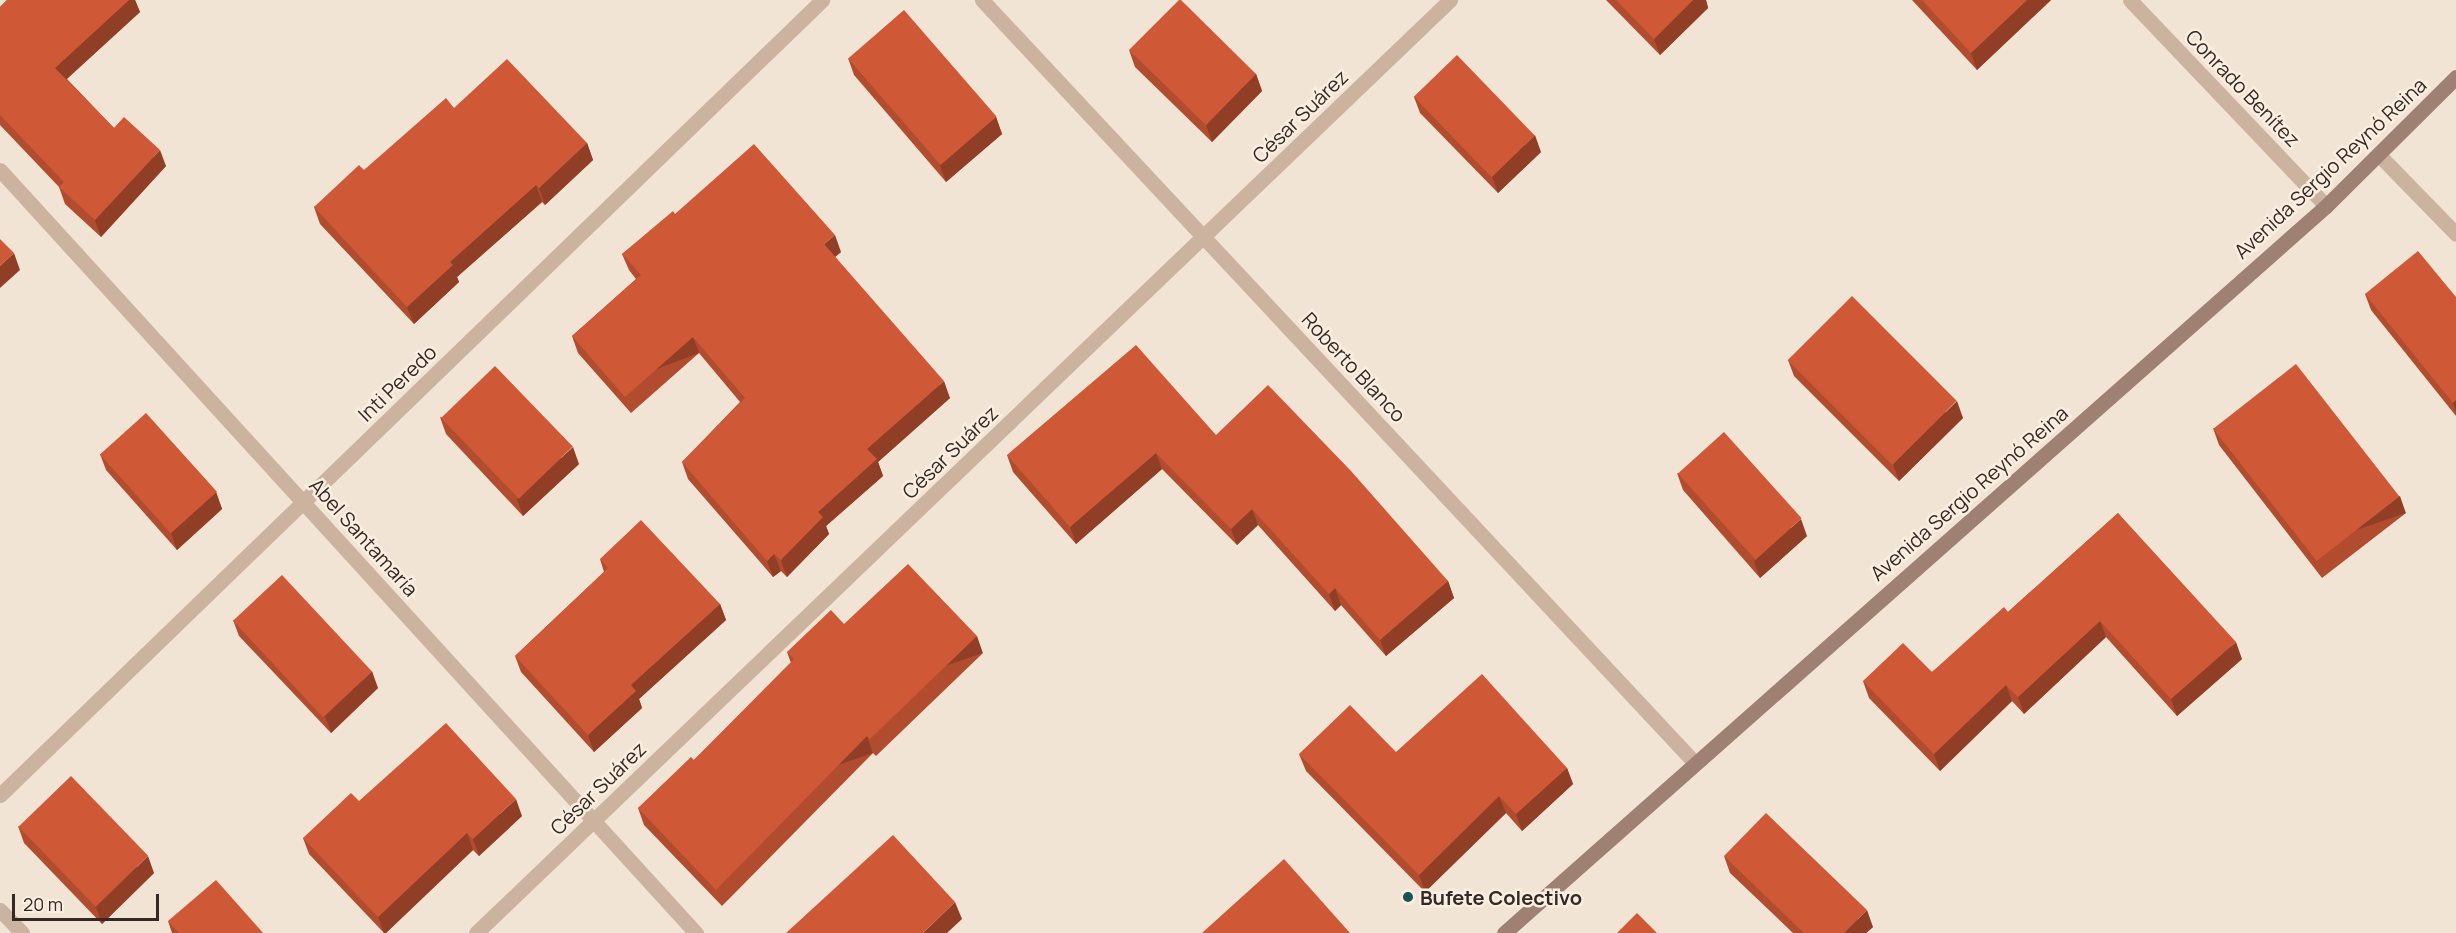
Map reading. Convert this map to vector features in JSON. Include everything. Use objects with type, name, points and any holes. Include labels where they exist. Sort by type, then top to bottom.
[{"type":"main road","name":"Avenida Sergio Reynó Reina","points":[[1511,931],[1695,763],[2326,206],[2456,77]]},
{"type":"street","name":"Inti Peredo","points":[[0,795],[822,0]]},
{"type":"street","name":"Roberto Blanco","points":[[982,0],[1695,763]]},
{"type":"street","name":"César Suárez","points":[[476,933],[1205,238],[1450,0]]},
{"type":"street","name":"Conrado Benítez","points":[[2130,0],[2326,206]]},
{"type":"street","points":[[2379,155],[2456,234]]},
{"type":"street","name":"Abel Santamaría","points":[[0,170],[696,933]]},
{"type":"street","points":[[0,910],[22,933]]},
{"type":"building","points":[[7,0],[129,0],[55,68],[114,128],[124,117],[160,150],[95,220],[59,187],[64,182],[0,115],[0,7]]},
{"type":"building","points":[[1179,0],[1256,74],[1206,125],[1129,50]]},
{"type":"building","points":[[1616,0],[1693,0],[1654,39]]},
{"type":"building","points":[[1922,0],[2027,0],[1971,53]]},
{"type":"building","points":[[904,10],[997,116],[941,165],[848,59]]},
{"type":"building","points":[[1457,55],[1535,136],[1492,177],[1414,97]]},
{"type":"building","points":[[507,59],[587,143],[539,188],[536,185],[450,262],[453,265],[407,307],[314,207],[359,165],[364,170],[446,98],[454,108]]},
{"type":"building","points":[[754,144],[835,235],[824,244],[944,381],[867,449],[877,459],[818,512],[823,517],[781,560],[774,554],[767,561],[682,462],[745,398],[693,337],[625,397],[572,336],[641,275],[622,254],[673,211],[675,214]]},
{"type":"building","points":[[0,239],[14,253],[0,266]]},
{"type":"building","points":[[2418,251],[2456,297],[2456,400],[2453,403],[2365,294]]},
{"type":"building","points":[[1852,296],[1957,401],[1892,465],[1788,360]]},
{"type":"building","points":[[1136,345],[1216,435],[1268,385],[1351,471],[1448,581],[1380,640],[1335,588],[1329,594],[1252,509],[1231,529],[1156,453],[1070,527],[1007,455]]},
{"type":"building","points":[[2296,364],[2399,496],[2317,561],[2213,429]]},
{"type":"building","points":[[495,366],[573,447],[519,499],[441,418]]},
{"type":"building","points":[[146,413],[217,492],[171,533],[100,454]]},
{"type":"building","points":[[1724,432],[1802,518],[1756,560],[1678,473]]},
{"type":"building","points":[[2118,513],[2236,642],[2171,699],[2100,621],[2018,697],[2006,685],[1934,754],[1863,681],[1903,643],[1932,672],[2004,607],[2008,612]]},
{"type":"building","points":[[641,520],[720,604],[631,685],[636,691],[588,735],[515,656],[608,568],[600,559]]},
{"type":"building","points":[[908,564],[977,636],[870,739],[867,736],[716,890],[638,808],[691,757],[694,760],[794,659],[787,652],[831,610],[844,624]]},
{"type":"building","points":[[282,575],[372,672],[323,717],[233,621]]},
{"type":"building","points":[[1482,674],[1567,768],[1516,814],[1499,796],[1419,875],[1299,754],[1350,705],[1396,752]]},
{"type":"building","points":[[446,723],[516,799],[473,839],[467,833],[378,917],[303,838],[351,793],[359,801]]},
{"type":"building","points":[[71,776],[148,856],[96,907],[18,827]]},
{"type":"building","points":[[1766,813],[1867,910],[1844,933],[1804,933],[1724,856]]},
{"type":"building","points":[[893,835],[955,902],[923,933],[786,933]]},
{"type":"building","points":[[1284,859],[1350,933],[1202,933]]},
{"type":"building","points":[[216,880],[263,933],[179,933],[168,921]]},
{"type":"building","points":[[1637,913],[1657,933],[1617,933]]},
{"type":"place","name":"Bufete Colectivo","points":[[1408,897]]}]
